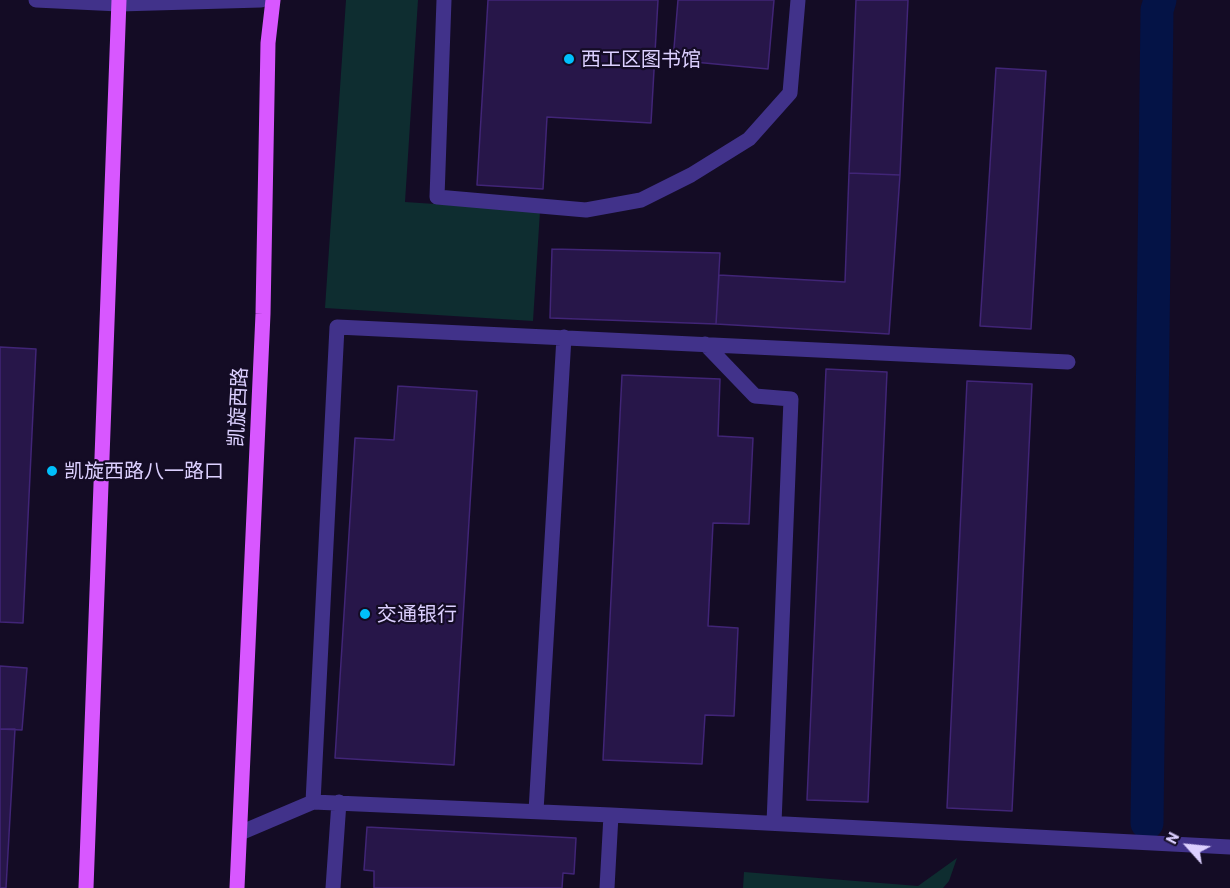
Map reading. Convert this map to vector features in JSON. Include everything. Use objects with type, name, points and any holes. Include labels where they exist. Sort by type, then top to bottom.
[{"type":"main road","name":"凯旋西路","points":[[237,888],[263,314],[268,43],[273,0]]},
{"type":"main road","points":[[86,888],[119,2]]},
{"type":"street","points":[[36,0],[119,2],[261,0]]},
{"type":"street","points":[[444,0],[436,197],[586,210],[641,200],[691,176],[749,138],[790,93],[798,0]]},
{"type":"street","points":[[313,802],[338,327],[1068,362]]},
{"type":"street","points":[[536,811],[564,337]]},
{"type":"street","points":[[705,344],[755,396],[791,399],[774,823]]},
{"type":"street","points":[[240,833],[313,802],[339,802],[1227,847]]},
{"type":"street","points":[[333,888],[339,802]]},
{"type":"street","points":[[607,888],[611,815]]},
{"type":"green space","points":[[346,0],[418,0],[405,202],[540,211],[533,321],[325,308]]},
{"type":"green space","points":[[957,858],[949,881],[943,888],[743,888],[744,872],[918,886]]},
{"type":"building","name":"西工区图书馆","points":[[488,0],[658,0],[651,123],[547,117],[543,189],[477,185]]},
{"type":"building","points":[[678,0],[774,0],[768,69],[673,60]]},
{"type":"building","points":[[856,0],[908,0],[900,175],[849,173]]},
{"type":"building","points":[[996,68],[1046,71],[1031,329],[980,326]]},
{"type":"building","points":[[849,173],[900,175],[889,334],[716,324],[719,275],[845,282]]},
{"type":"building","points":[[552,249],[720,253],[716,324],[550,318]]},
{"type":"building","points":[[0,347],[36,349],[23,623],[0,622]]},
{"type":"building","points":[[826,369],[887,372],[868,802],[807,800]]},
{"type":"building","points":[[622,375],[720,379],[718,436],[753,438],[749,524],[713,523],[708,626],[738,628],[734,716],[705,715],[702,764],[603,760]]},
{"type":"building","points":[[967,381],[1032,384],[1012,811],[947,808]]},
{"type":"building","points":[[398,386],[477,391],[454,765],[335,758],[355,438],[394,440]]},
{"type":"building","points":[[0,666],[27,668],[22,730],[0,729]]},
{"type":"building","points":[[0,729],[15,729],[6,888],[0,888]]},
{"type":"building","points":[[367,827],[576,838],[574,874],[563,873],[562,888],[374,888],[374,871],[364,870]]},
{"type":"waterway","points":[[1147,823],[1157,10],[1160,0]]},
{"type":"place","name":"西工区图书馆","points":[[569,59]]},
{"type":"place","name":"凯旋西路八一路口","points":[[52,471]]},
{"type":"place","name":"交通银行","points":[[365,614]]}]
